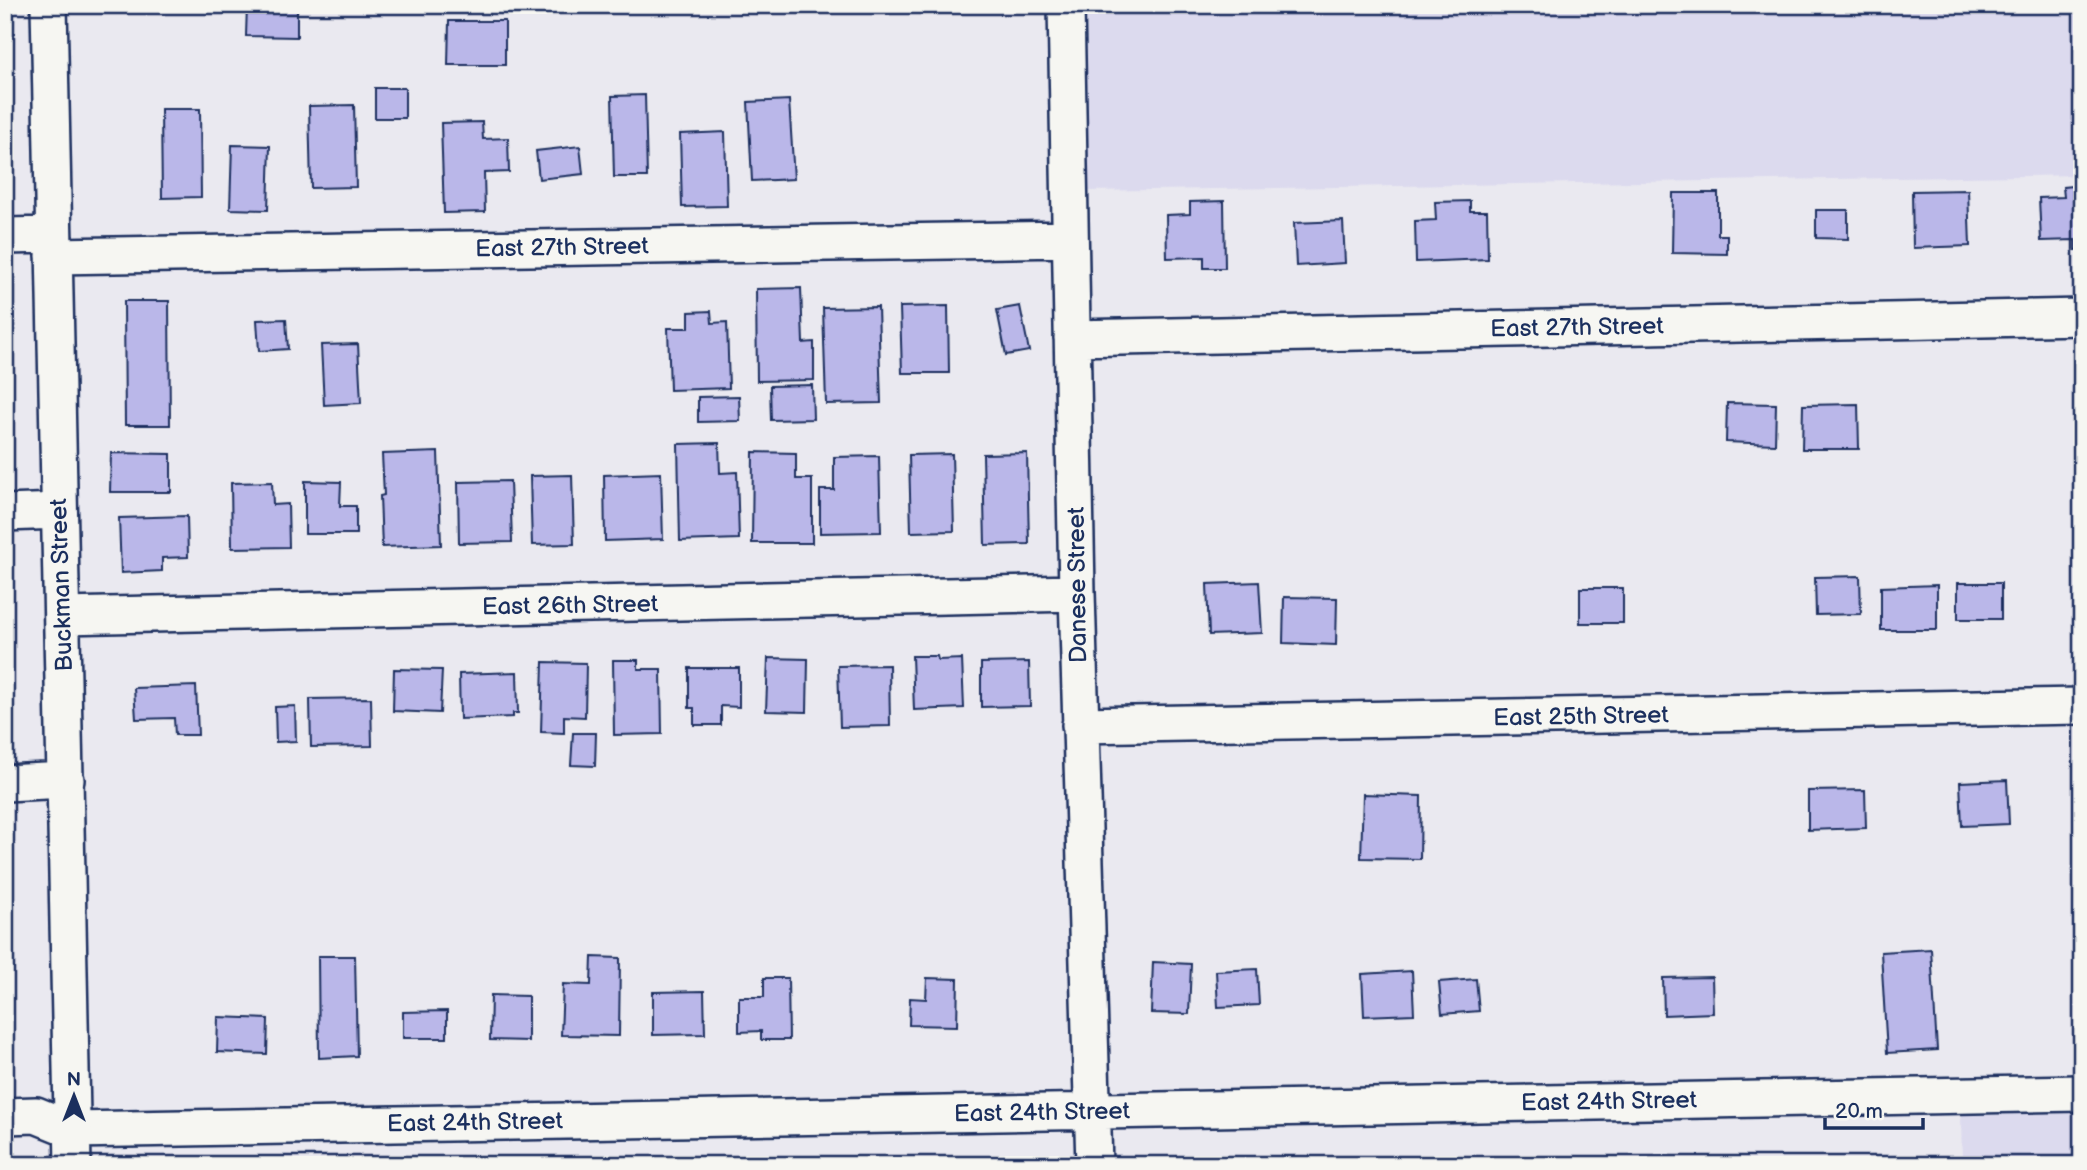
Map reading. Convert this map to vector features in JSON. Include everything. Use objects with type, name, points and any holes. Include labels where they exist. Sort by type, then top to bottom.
[{"type":"street","name":"Buckman Street","points":[[49,5],[73,1165]]},
{"type":"street","name":"Danese Street","points":[[1066,5],[1080,725],[1094,1165]]},
{"type":"street","name":"East 27th Street","points":[[5,236],[54,246],[1070,239]]},
{"type":"street","name":"East 27th Street","points":[[1072,338],[2082,317]]},
{"type":"street","points":[[5,513],[59,511]]},
{"type":"street","name":"East 26th Street","points":[[63,616],[1077,593]]},
{"type":"street","name":"East 25th Street","points":[[1080,725],[2082,706]]},
{"type":"street","points":[[5,783],[66,780]]},
{"type":"street","name":"East 24th Street","points":[[5,1116],[36,1115],[73,1130],[2082,1093]]},
{"type":"shaded area","points":[[1087,5],[2082,5],[2082,175],[1086,191]]},
{"type":"shaded area","points":[[2082,1113],[2082,1165],[1962,1165],[1961,1115]]},
{"type":"building","points":[[93,5],[129,5],[129,11],[93,12]]},
{"type":"building","points":[[247,5],[297,5],[297,37],[246,36]]},
{"type":"building","points":[[449,21],[505,21],[505,65],[448,65]]},
{"type":"building","points":[[375,88],[405,88],[405,118],[375,118]]},
{"type":"building","points":[[645,95],[647,177],[614,177],[612,96]]},
{"type":"building","points":[[789,100],[794,179],[752,181],[748,102]]},
{"type":"building","points":[[354,105],[356,187],[311,188],[309,106]]},
{"type":"building","points":[[161,109],[200,109],[201,197],[162,198]]},
{"type":"building","points":[[482,122],[483,139],[508,138],[509,172],[484,173],[485,212],[444,213],[441,123]]},
{"type":"building","points":[[725,132],[727,206],[682,207],[680,134]]},
{"type":"building","points":[[232,145],[270,146],[268,210],[230,209]]},
{"type":"building","points":[[580,146],[583,174],[539,179],[536,151]]},
{"type":"building","points":[[2082,185],[2082,250],[2075,250],[2075,240],[2041,241],[2039,198],[2064,197],[2063,187]]},
{"type":"building","points":[[1968,190],[1970,246],[1913,248],[1912,191]]},
{"type":"building","points":[[1673,193],[1718,193],[1718,235],[1727,235],[1727,254],[1672,253]]},
{"type":"building","points":[[1224,201],[1225,268],[1204,268],[1204,257],[1167,258],[1166,215],[1190,214],[1190,202]]},
{"type":"building","points":[[1470,201],[1470,211],[1487,211],[1488,259],[1416,262],[1415,221],[1436,220],[1435,202]]},
{"type":"building","points":[[1816,210],[1848,210],[1848,239],[1816,238]]},
{"type":"building","points":[[1343,221],[1345,263],[1296,266],[1294,223]]},
{"type":"building","points":[[801,288],[803,343],[814,342],[814,380],[757,381],[756,289]]},
{"type":"building","points":[[124,301],[169,301],[170,425],[125,425]]},
{"type":"building","points":[[948,306],[949,373],[902,373],[900,307]]},
{"type":"building","points":[[1020,306],[1029,351],[1006,355],[997,310]]},
{"type":"building","points":[[878,307],[881,403],[826,404],[823,308]]},
{"type":"building","points":[[711,311],[712,323],[727,322],[729,388],[670,390],[668,328],[689,328],[689,312]]},
{"type":"building","points":[[286,319],[288,349],[259,351],[257,320]]},
{"type":"building","points":[[358,344],[361,403],[324,405],[321,345]]},
{"type":"building","points":[[812,385],[813,419],[771,420],[770,386]]},
{"type":"building","points":[[739,396],[740,421],[698,422],[698,397]]},
{"type":"building","points":[[1727,403],[1776,404],[1775,444],[1726,442]]},
{"type":"building","points":[[1858,404],[1859,449],[1802,449],[1803,405]]},
{"type":"building","points":[[719,443],[720,473],[737,472],[739,539],[680,541],[678,444]]},
{"type":"building","points":[[438,452],[441,545],[382,547],[382,454]]},
{"type":"building","points":[[753,452],[796,453],[796,479],[812,479],[812,543],[752,543]]},
{"type":"building","points":[[111,453],[171,454],[171,492],[110,492]]},
{"type":"building","points":[[1027,453],[1029,544],[985,545],[983,454]]},
{"type":"building","points":[[952,454],[954,531],[911,532],[909,455]]},
{"type":"building","points":[[879,456],[881,532],[820,533],[820,490],[834,490],[834,457]]},
{"type":"building","points":[[661,473],[663,539],[605,541],[604,475]]},
{"type":"building","points":[[572,475],[574,544],[532,545],[530,476]]},
{"type":"building","points":[[305,481],[341,482],[340,506],[356,506],[356,534],[305,534]]},
{"type":"building","points":[[510,481],[512,542],[459,543],[458,482]]},
{"type":"building","points":[[272,482],[273,505],[288,504],[289,547],[232,548],[231,483]]},
{"type":"building","points":[[187,516],[188,557],[162,558],[162,571],[121,573],[119,518]]},
{"type":"building","points":[[1860,576],[1861,614],[1816,615],[1815,577]]},
{"type":"building","points":[[1259,582],[1262,633],[1209,635],[1207,584]]},
{"type":"building","points":[[1958,583],[2001,583],[2001,619],[1958,619]]},
{"type":"building","points":[[1937,585],[1937,630],[1881,630],[1881,587]]},
{"type":"building","points":[[1580,588],[1623,588],[1623,623],[1580,623]]},
{"type":"building","points":[[1284,597],[1337,598],[1336,645],[1283,643]]},
{"type":"building","points":[[912,656],[937,656],[938,660],[962,659],[964,708],[914,710]]},
{"type":"building","points":[[768,658],[808,659],[807,712],[766,711]]},
{"type":"building","points":[[613,660],[638,660],[638,669],[661,669],[662,734],[614,735]]},
{"type":"building","points":[[543,662],[586,663],[585,717],[564,716],[564,733],[541,732]]},
{"type":"building","points":[[1029,662],[1030,706],[981,707],[981,663]]},
{"type":"building","points":[[889,665],[890,726],[840,727],[838,666]]},
{"type":"building","points":[[689,668],[739,668],[739,707],[721,706],[721,725],[694,725],[694,708],[689,708]]},
{"type":"building","points":[[394,669],[442,670],[440,713],[393,711]]},
{"type":"building","points":[[517,672],[518,713],[513,713],[513,717],[460,719],[459,674]]},
{"type":"building","points":[[196,686],[198,735],[175,735],[174,718],[136,719],[134,688]]},
{"type":"building","points":[[371,698],[372,746],[311,747],[310,699]]},
{"type":"building","points":[[295,706],[296,741],[276,742],[275,707]]},
{"type":"building","points":[[573,733],[596,733],[595,766],[571,765]]},
{"type":"building","points":[[2007,780],[2009,824],[1962,826],[1960,782]]},
{"type":"building","points":[[1865,790],[1866,828],[1808,830],[1808,791]]},
{"type":"building","points":[[1363,794],[1421,796],[1420,859],[1361,858]]},
{"type":"building","points":[[1931,949],[1937,1050],[1887,1053],[1881,952]]},
{"type":"building","points":[[318,956],[355,956],[357,1056],[319,1058]]},
{"type":"building","points":[[592,957],[620,958],[619,1036],[561,1035],[563,984],[591,985]]},
{"type":"building","points":[[1153,962],[1191,964],[1189,1014],[1151,1013]]},
{"type":"building","points":[[1257,969],[1259,1005],[1218,1007],[1216,971]]},
{"type":"building","points":[[1412,971],[1414,1014],[1364,1016],[1362,974]]},
{"type":"building","points":[[1712,977],[1713,1013],[1664,1015],[1663,978]]},
{"type":"building","points":[[764,978],[788,978],[789,1040],[761,1040],[761,1031],[739,1032],[739,997],[764,997]]},
{"type":"building","points":[[927,978],[958,979],[957,1026],[909,1025],[910,998],[926,999]]},
{"type":"building","points":[[1476,979],[1479,1011],[1442,1014],[1439,982]]},
{"type":"building","points":[[704,991],[705,1034],[653,1035],[653,992]]},
{"type":"building","points":[[491,995],[528,996],[528,1041],[490,1040]]},
{"type":"building","points":[[447,1011],[447,1038],[403,1038],[403,1012]]},
{"type":"building","points":[[218,1017],[268,1019],[267,1054],[217,1052]]}]
